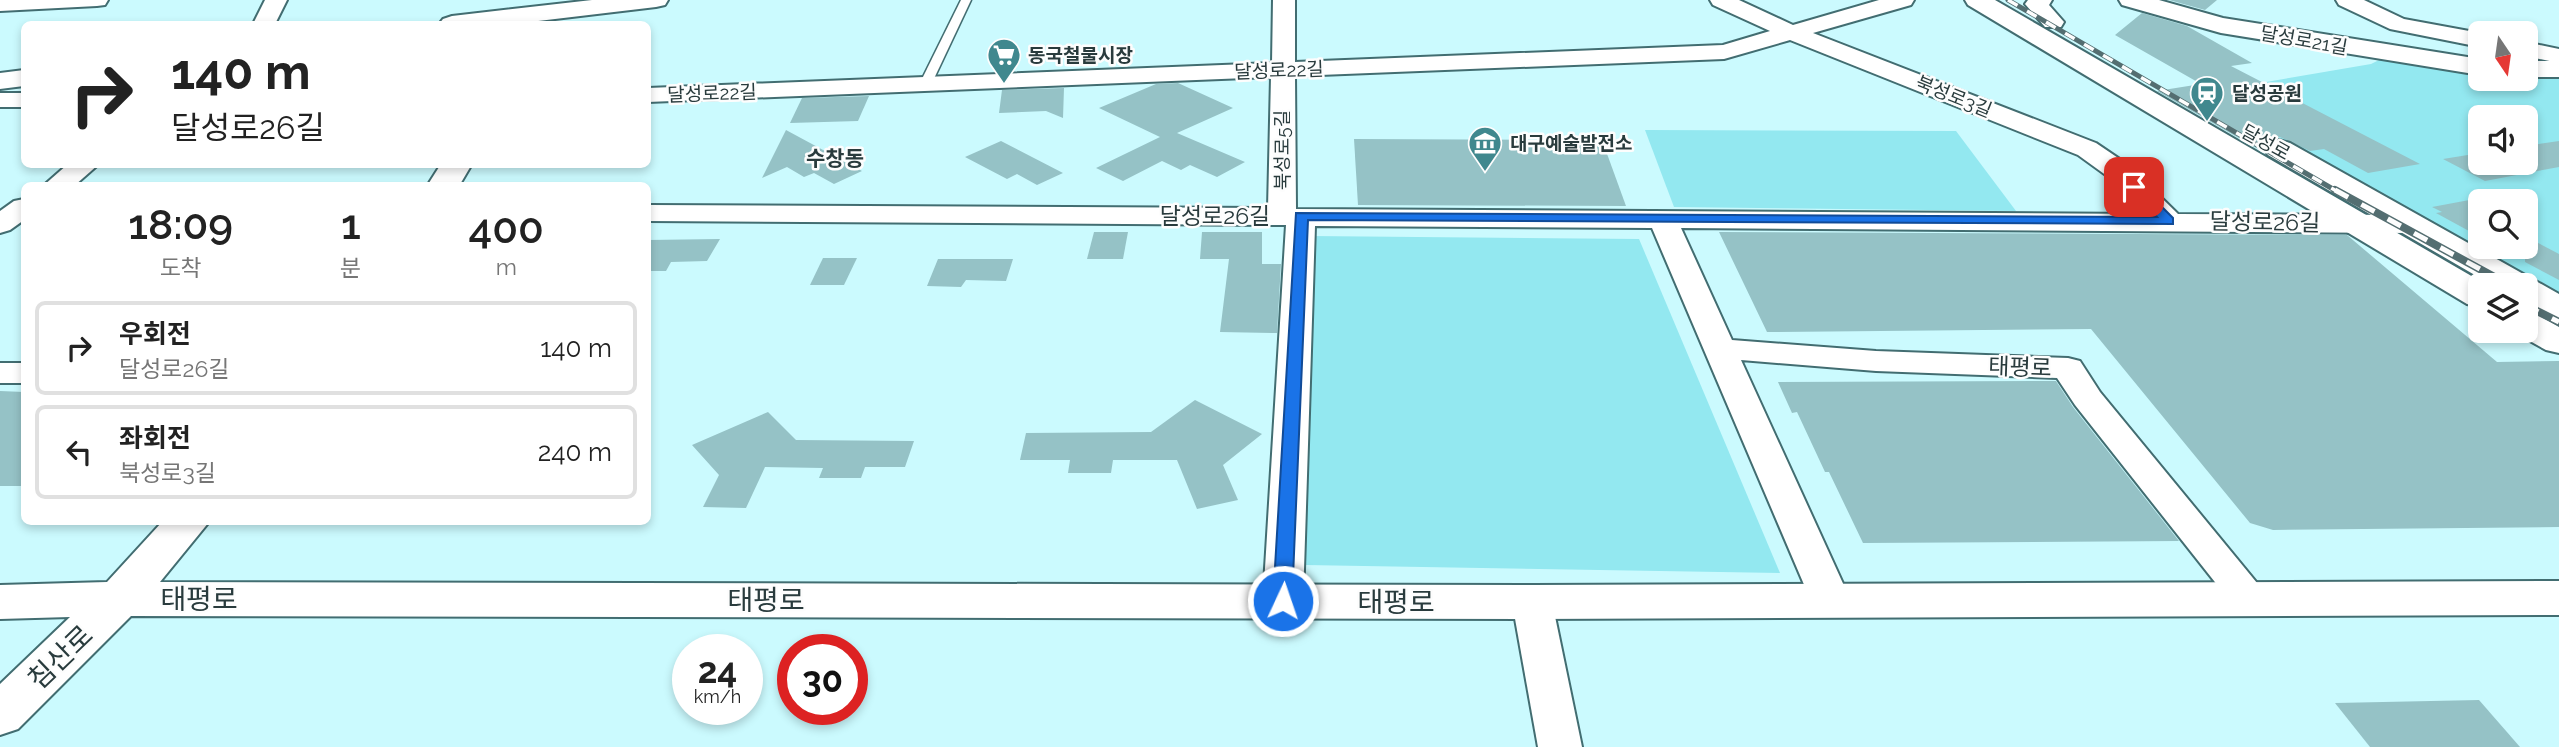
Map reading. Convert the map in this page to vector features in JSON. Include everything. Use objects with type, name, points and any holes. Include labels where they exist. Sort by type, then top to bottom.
[{"type":"main road","points":[[479,21],[656,0]]},
{"type":"main road","points":[[1977,0],[2468,289]]},
{"type":"main road","name":"달성로","points":[[2014,0],[2047,11],[2496,273]]},
{"type":"main road","name":"달성로21길","points":[[2131,0],[2221,25],[2468,66]]},
{"type":"main road","points":[[2538,69],[2559,69]]},
{"type":"main road","points":[[0,82],[21,79]]},
{"type":"main road","points":[[2538,297],[2559,309]]},
{"type":"main road","points":[[2538,330],[2559,342]]},
{"type":"main road","name":"침산로","points":[[0,715],[119,599],[184,525]]},
{"type":"main road","name":"태평로","points":[[0,602],[119,599],[1532,602],[2559,598]]},
{"type":"street","points":[[0,4],[97,0]]},
{"type":"street","points":[[266,21],[276,0]]},
{"type":"street","name":"북성로5길","points":[[1283,601],[1292,216],[1282,70],[1284,0]]},
{"type":"street","name":"북성로3길","points":[[1720,0],[1790,32],[2087,149],[2117,170],[2169,221]]},
{"type":"street","name":"달성로22길","points":[[651,95],[1724,52],[1903,0]]},
{"type":"street","points":[[2347,0],[2398,24],[2468,38]]},
{"type":"street","points":[[2538,52],[2559,56]]},
{"type":"street","points":[[0,100],[21,100]]},
{"type":"street","points":[[61,182],[80,168]]},
{"type":"street","name":"달성로26길","points":[[651,212],[2412,224]]},
{"type":"street","points":[[1662,218],[1831,601]]},
{"type":"street","name":"태평로","points":[[1720,349],[1877,361],[2068,368],[2087,398],[2251,600]]},
{"type":"street","points":[[0,373],[21,373]]},
{"type":"street","points":[[1532,602],[1560,747]]},
{"type":"lane","points":[[925,85],[966,0]]},
{"type":"shaded area","points":[[2385,57],[2468,66],[2468,91],[2538,91],[2538,69],[2559,69],[2559,309],[2538,294],[2538,273],[2496,273],[2471,259],[2538,259],[2538,189],[2468,189],[2468,257],[2185,96],[2371,64]]},
{"type":"shaded area","points":[[1645,130],[1956,131],[2016,211],[1674,207]]},
{"type":"shaded area","points":[[1310,236],[1639,239],[1780,573],[1305,565]]},
{"type":"building","points":[[2169,0],[2217,0],[2205,10]]},
{"type":"building","points":[[2142,13],[2187,26],[2252,63],[2231,66],[2420,164],[2368,173],[2324,149],[2310,151],[2280,137],[2266,142],[2262,148],[2263,152],[2157,91],[2201,84],[2115,35]]},
{"type":"building","points":[[1178,83],[1233,108],[1177,133],[1245,162],[1217,177],[1190,165],[1181,170],[1162,161],[1123,181],[1096,168],[1160,137],[1099,108],[1156,84]]},
{"type":"building","points":[[1064,88],[1063,118],[1046,111],[999,113],[1002,90]]},
{"type":"building","points":[[869,96],[858,121],[790,123],[802,98]]},
{"type":"building","points":[[786,130],[862,171],[834,184],[814,173],[804,177],[787,167],[762,178]]},
{"type":"building","name":"대구예술발전소","points":[[1354,139],[1602,140],[1626,206],[1358,205]]},
{"type":"building","points":[[1001,141],[1063,173],[1037,185],[1017,174],[1007,179],[965,157]]},
{"type":"building","points":[[2559,141],[2559,167],[2538,171],[2538,144]]},
{"type":"building","points":[[2468,155],[2468,172],[2443,159]]},
{"type":"building","points":[[2474,175],[2517,175],[2485,181]]},
{"type":"building","points":[[2468,200],[2468,230],[2436,213],[2442,212],[2432,207]]},
{"type":"building","points":[[1094,232],[1128,232],[1123,259],[1087,259]]},
{"type":"building","points":[[1202,232],[1262,232],[1262,264],[1281,264],[1277,333],[1220,332],[1229,259],[1200,259]]},
{"type":"building","points":[[1719,232],[2347,235],[2468,337],[2468,343],[2475,343],[2497,362],[2559,361],[2559,527],[2273,530],[2250,523],[2091,329],[1767,332]]},
{"type":"building","points":[[720,239],[707,261],[671,262],[666,271],[651,271],[651,240]]},
{"type":"building","points":[[2538,243],[2559,254],[2559,280],[2525,262],[2525,259],[2538,259]]},
{"type":"building","points":[[823,258],[857,258],[844,285],[810,285]]},
{"type":"building","points":[[938,259],[1013,259],[1006,281],[966,280],[961,287],[927,286]]},
{"type":"building","points":[[2056,381],[2073,407],[2179,541],[1863,543],[1829,472],[1825,472],[1797,412],[1792,413],[1778,382]]},
{"type":"building","points":[[0,391],[21,392],[21,486],[0,486]]},
{"type":"building","points":[[1195,400],[1262,434],[1223,465],[1238,500],[1197,509],[1177,460],[1113,460],[1111,473],[1068,473],[1070,460],[1020,460],[1026,433],[1151,432]]},
{"type":"building","points":[[768,412],[796,440],[914,441],[905,467],[865,467],[861,478],[819,478],[823,468],[765,467],[746,508],[703,507],[719,475],[692,445]]},
{"type":"building","points":[[2479,700],[2520,747],[2370,747],[2335,703]]},
{"type":"railway","points":[[2008,0],[2338,192]]},
{"type":"railway","points":[[2335,190],[2487,273]]},
{"type":"railway","points":[[2538,312],[2559,322]]},
{"type":"place","name":"동국철물시장","points":[[1004,85]]},
{"type":"place","name":"달성공원","points":[[2207,123]]},
{"type":"place","name":"대구예술발전소","points":[[1485,173]]},
{"type":"district","name":"수창동","points":[[835,159]]},
{"type":"route","points":[[1283,601],[1301,216],[2169,221],[2134,187]]}]
